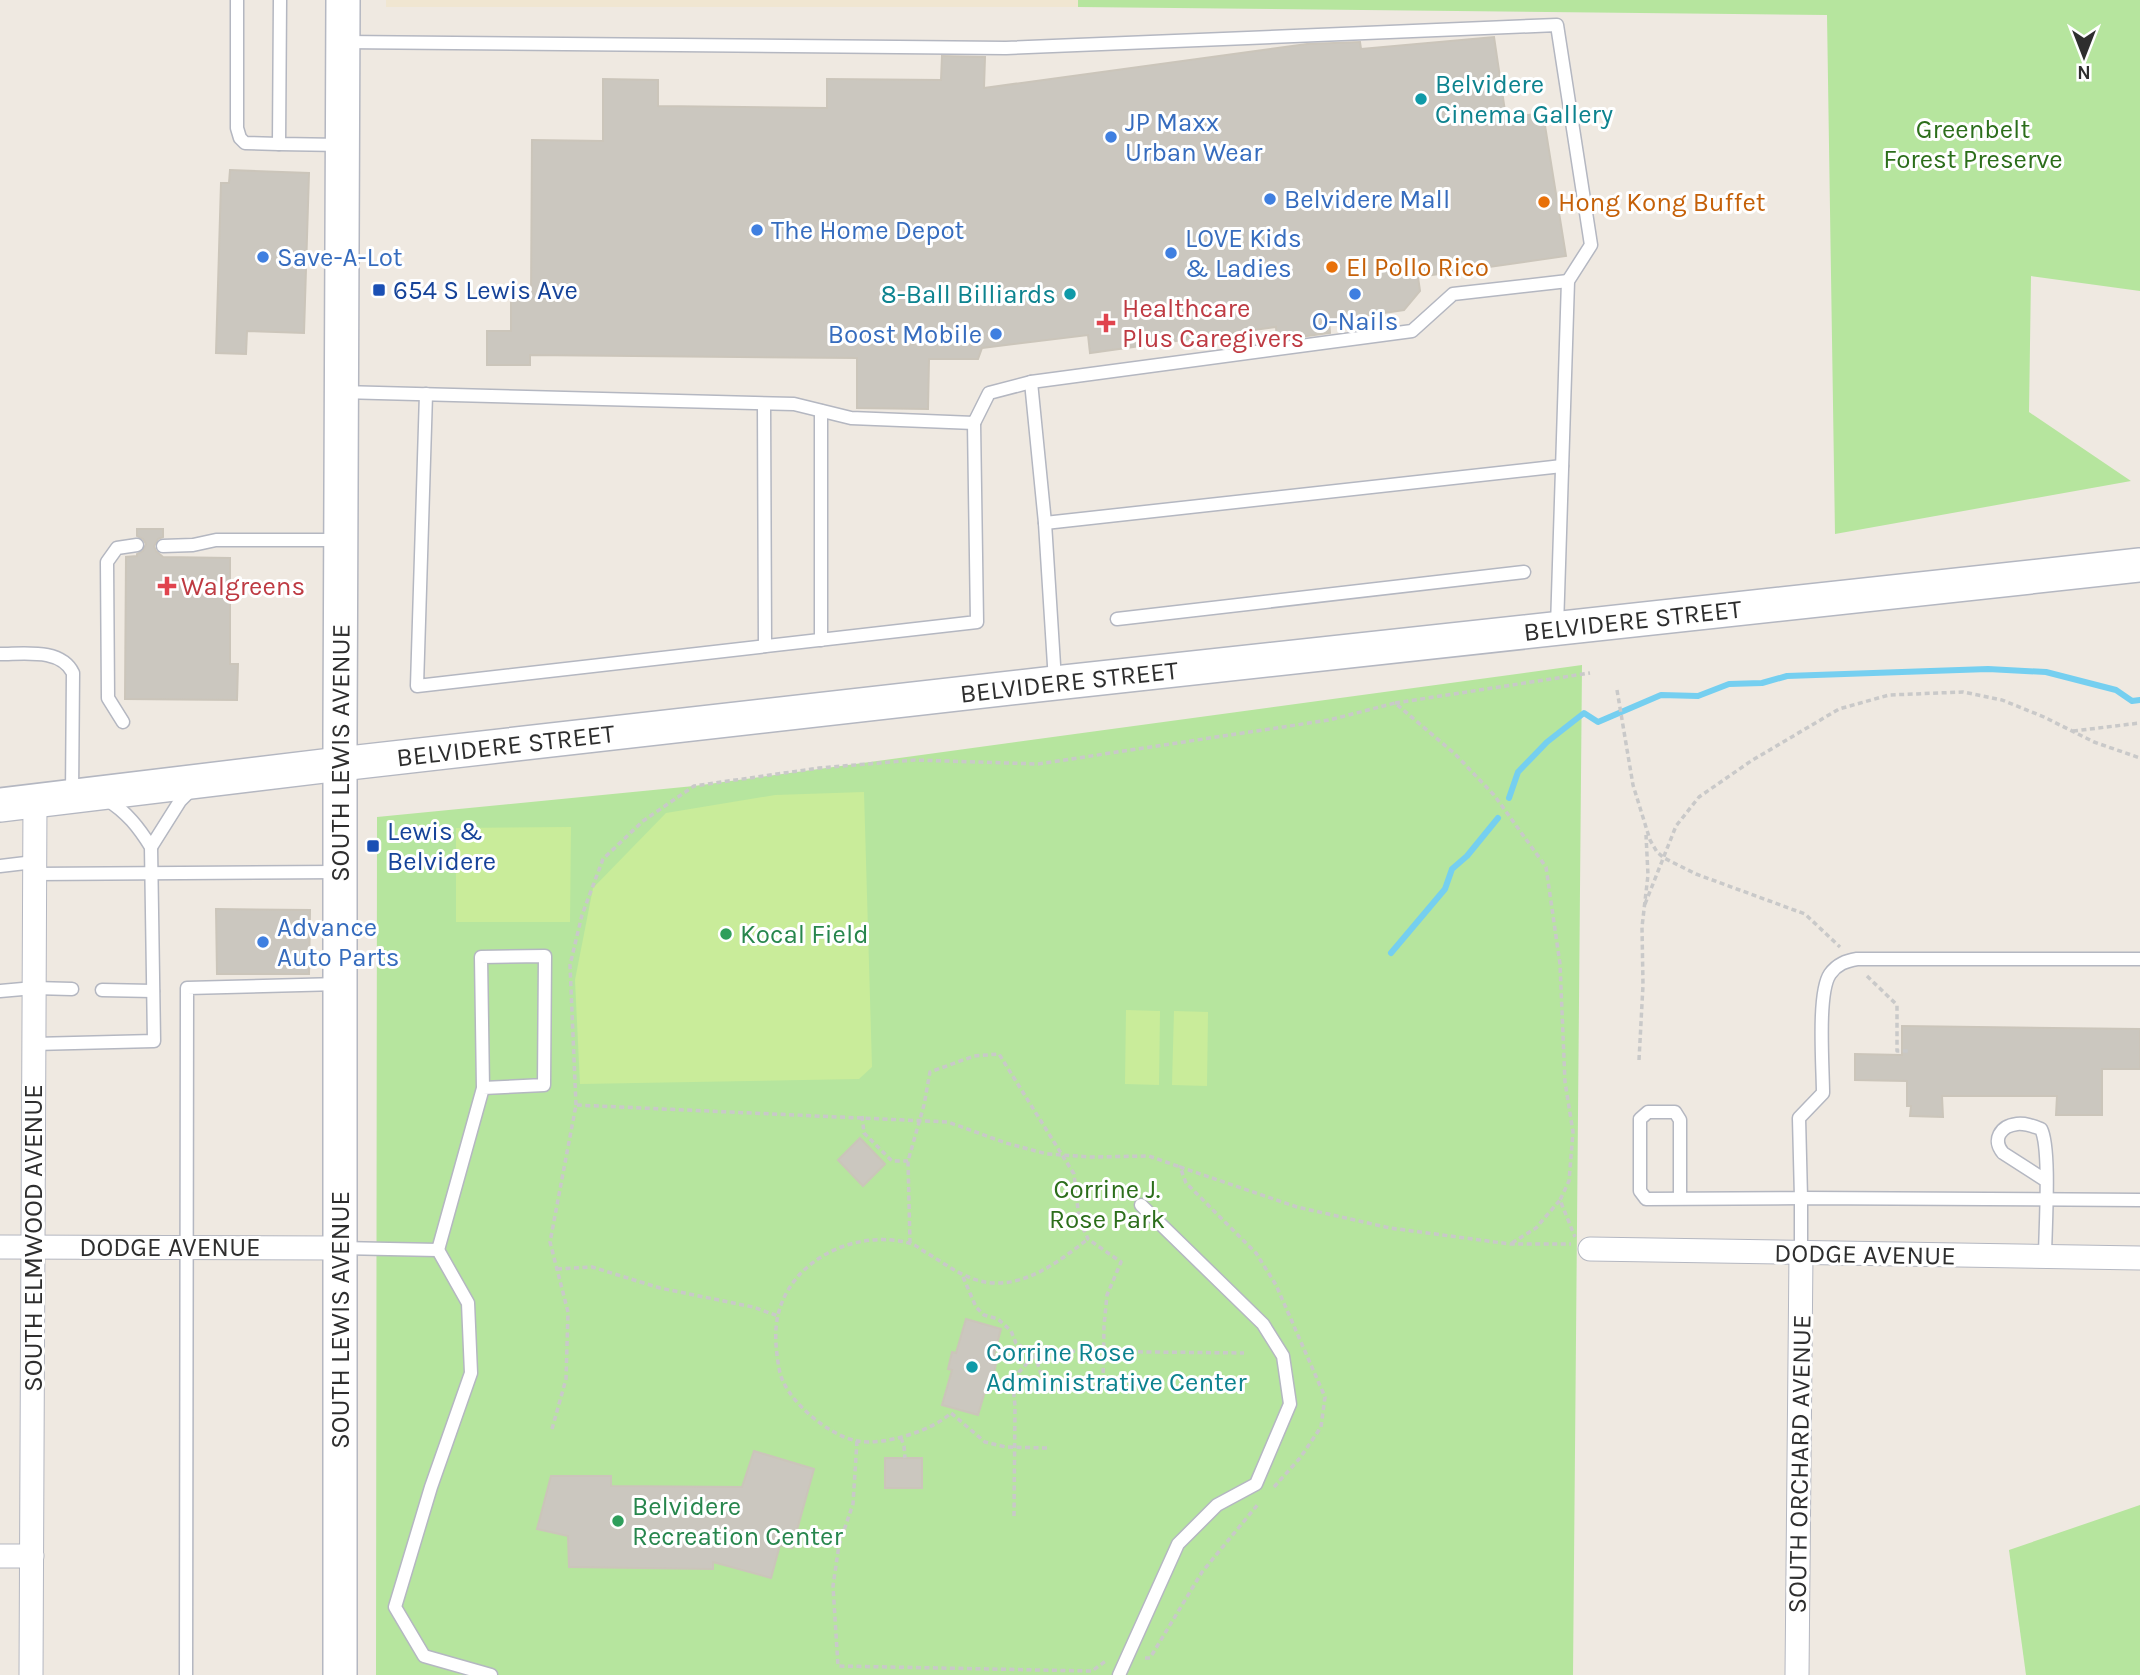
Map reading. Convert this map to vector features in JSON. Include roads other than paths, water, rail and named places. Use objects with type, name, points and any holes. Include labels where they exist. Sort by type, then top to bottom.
[{"type":"main road","name":"SOUTH LEWIS AVENUE","points":[[340,1675],[343,0]]},
{"type":"main road","name":"BELVIDERE STREET","points":[[0,805],[1055,683],[2140,565]]},
{"type":"street","name":"SOUTH ELMWOOD AVENUE","points":[[31,1675],[35,800]]},
{"type":"street","name":"DODGE AVENUE","points":[[0,1247],[340,1248]]},
{"type":"street","name":"DODGE AVENUE","points":[[1590,1249],[2140,1258]]},
{"type":"street","name":"SOUTH ORCHARD AVENUE","points":[[1797,1675],[1801,1253]]},
{"type":"street","points":[[0,1556],[32,1556]]},
{"type":"lane","points":[[237,0],[237,128],[240,138],[245,143],[342,145]]},
{"type":"lane","points":[[279,145],[280,0]]},
{"type":"lane","points":[[343,43],[1006,48],[1557,24],[1591,245],[1568,281],[1557,628]]},
{"type":"lane","points":[[426,394],[416,686],[977,622],[974,422],[989,393],[1031,382],[1412,331],[1453,294],[1568,281]]},
{"type":"lane","points":[[1031,382],[1045,523],[1055,683]]},
{"type":"lane","points":[[341,392],[794,404],[851,418],[974,422]]},
{"type":"lane","points":[[764,404],[765,646]]},
{"type":"lane","points":[[821,411],[821,640]]},
{"type":"lane","points":[[1045,523],[1562,466]]},
{"type":"lane","points":[[163,545],[193,545],[216,540],[341,540]]},
{"type":"lane","points":[[123,722],[108,698],[107,562],[117,548],[137,545]]},
{"type":"lane","points":[[1117,619],[1524,572]]},
{"type":"lane","points":[[0,654],[38,654],[57,657],[68,664],[73,673],[83,795],[121,809],[151,847]]},
{"type":"lane","points":[[34,1044],[154,1041],[151,847],[180,802],[201,780]]},
{"type":"lane","points":[[0,866],[152,873],[340,872]]},
{"type":"lane","points":[[483,1088],[544,1085],[545,956],[481,957],[483,1088],[438,1250],[468,1303],[471,1373],[431,1487],[395,1607],[424,1656],[491,1675]]},
{"type":"lane","points":[[1801,1253],[1799,1118],[1823,1093],[1823,996],[1828,976],[1840,963],[1852,960],[2140,959]]},
{"type":"lane","points":[[186,1675],[187,988],[340,984]]},
{"type":"lane","points":[[0,991],[72,989]]},
{"type":"lane","points":[[102,990],[153,991]]},
{"type":"lane","points":[[1680,1199],[1680,1120],[1675,1112],[1647,1112],[1640,1119],[1640,1192],[1646,1199],[2140,1200]]},
{"type":"lane","points":[[2045,1181],[1998,1147],[1997,1136],[2003,1128],[2017,1124],[2041,1129],[2045,1136],[2045,1181],[2045,1258]]},
{"type":"lane","points":[[1119,1675],[1178,1544],[1217,1505],[1256,1484],[1290,1404],[1283,1356],[1263,1324],[1141,1205]]},
{"type":"lane","points":[[340,1248],[438,1250]]},
{"type":"waterway","points":[[1509,798],[1518,772],[1547,742],[1584,713],[1598,722],[1661,695],[1698,696],[1729,684],[1762,683],[1787,676],[1988,669],[2046,672],[2116,690],[2132,701],[2140,700]]},
{"type":"waterway","points":[[1391,953],[1445,889],[1452,869],[1467,856],[1498,818]]},
{"type":"place","name":"Belvidere Cinema Gallery","points":[[1421,99]]},
{"type":"place","name":"JP Maxx Urban Wear","points":[[1111,137]]},
{"type":"place","name":"Belvidere Mall","points":[[1270,199]]},
{"type":"place","name":"Hong Kong Buffet","points":[[1544,202]]},
{"type":"place","name":"The Home Depot","points":[[757,230]]},
{"type":"place","name":"LOVE Kids & Ladies","points":[[1171,253]]},
{"type":"place","name":"Save-A-Lot","points":[[263,257]]},
{"type":"place","name":"El Pollo Rico","points":[[1332,267]]},
{"type":"place","name":"654 S Lewis Ave","points":[[379,290]]},
{"type":"place","name":"8-Ball Billiards","points":[[1070,294]]},
{"type":"place","name":"O-Nails","points":[[1355,294]]},
{"type":"place","name":"Healthcare Plus Caregivers","points":[[1106,323]]},
{"type":"place","name":"Boost Mobile","points":[[996,334]]},
{"type":"place","name":"Walgreens","points":[[167,586]]},
{"type":"place","name":"Lewis & Belvidere","points":[[373,846]]},
{"type":"place","name":"Kocal Field","points":[[726,934]]},
{"type":"place","name":"Advance Auto Parts","points":[[263,942]]},
{"type":"place","name":"Corrine Rose Administrative Center","points":[[972,1367]]},
{"type":"place","name":"Belvidere Recreation Center","points":[[618,1521]]},
{"type":"park label","name":"Greenbelt Forest Preserve","points":[[1973,144]]},
{"type":"park label","name":"Corrine J. Rose Park","points":[[1107,1204]]}]
